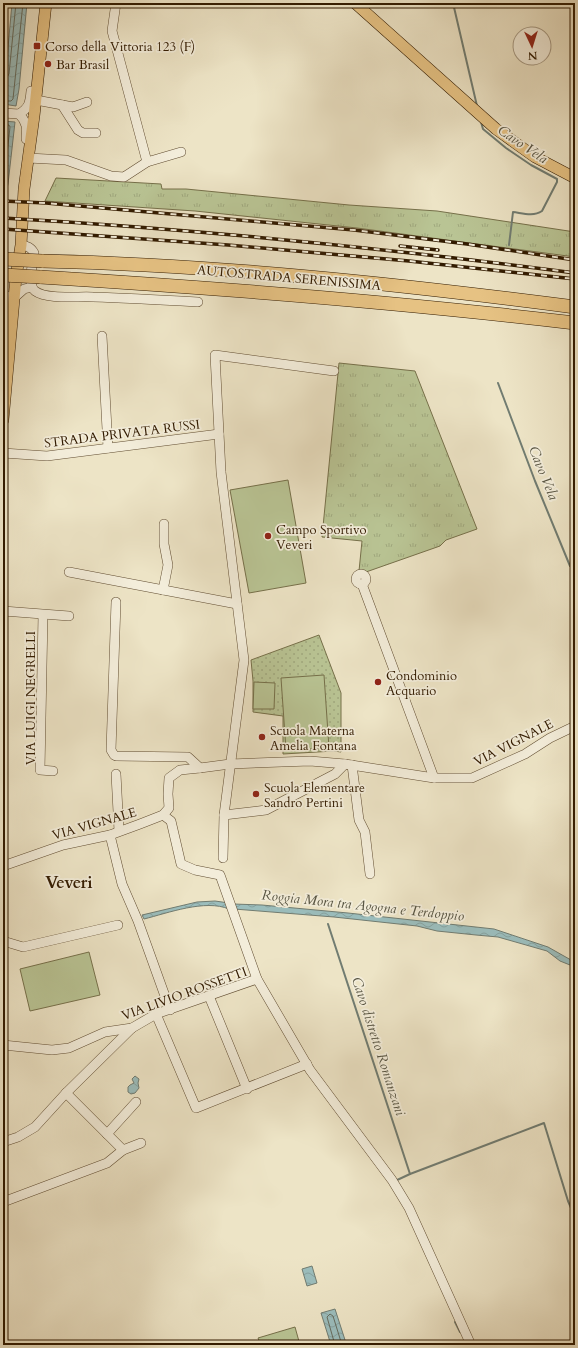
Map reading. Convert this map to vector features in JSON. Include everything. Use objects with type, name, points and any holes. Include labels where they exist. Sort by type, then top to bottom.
[{"type":"highway","name":"AUTOSTRADA SERENISSIMA","points":[[3,259],[115,262],[290,275],[575,307]]},
{"type":"highway","name":"AUTOSTRADA SERENISSIMA","points":[[3,275],[40,276],[210,288],[390,303],[575,324]]},
{"type":"highway","points":[[210,288],[261,299]]},
{"type":"highway","points":[[479,321],[575,332]]},
{"type":"main road","points":[[3,420],[16,277],[21,245],[24,189],[36,100],[46,3]]},
{"type":"main road","points":[[355,3],[496,129],[535,157],[575,178]]},
{"type":"street","points":[[116,3],[112,31],[147,162]]},
{"type":"street","points":[[3,113],[19,114],[28,108],[32,86],[38,76]]},
{"type":"street","points":[[36,100],[73,107],[87,102]]},
{"type":"street","points":[[62,105],[78,130],[84,133],[96,133]]},
{"type":"street","points":[[19,114],[27,125],[26,142],[29,155],[66,160],[111,176],[124,176],[147,162],[181,152]]},
{"type":"street","points":[[21,245],[27,246],[34,253],[30,283],[35,291],[42,294],[53,296],[198,302]]},
{"type":"street","points":[[3,290],[16,277]]},
{"type":"street","points":[[15,296],[24,289],[32,287]]},
{"type":"street","points":[[3,293],[9,298],[14,311]]},
{"type":"street","points":[[102,336],[108,448]]},
{"type":"street","points":[[223,858],[224,815],[244,660],[221,472],[215,355],[334,371]]},
{"type":"street","name":"STRADA PRIVATA RUSSI","points":[[3,453],[47,456],[219,434]]},
{"type":"street","points":[[163,590],[168,565],[164,544],[164,524]]},
{"type":"street","points":[[69,572],[237,604]]},
{"type":"street","points":[[362,584],[434,778]]},
{"type":"street","points":[[116,602],[111,750],[116,756],[188,757],[200,768]]},
{"type":"street","points":[[3,611],[69,616]]},
{"type":"street","name":"VIA LUIGI NEGRELLI","points":[[43,615],[40,770],[53,770]]},
{"type":"street","name":"VIA VIGNALE","points":[[3,866],[63,845],[110,835],[162,815],[169,808],[169,778],[180,770],[230,764],[310,761],[434,778],[472,778],[525,754],[550,738],[575,726]]},
{"type":"street","points":[[224,815],[266,810],[348,765],[359,820],[365,832],[370,874]]},
{"type":"street","points":[[116,774],[119,832]]},
{"type":"street","points":[[162,815],[171,821],[181,864],[195,870],[220,875],[257,979],[307,1064],[393,1182],[409,1208],[471,1345]]},
{"type":"street","points":[[110,835],[122,884],[138,921],[170,1010]]},
{"type":"street","points":[[3,941],[23,947],[118,925]]},
{"type":"street","name":"VIA LIVIO ROSSETTI","points":[[3,1045],[52,1050],[68,1048],[105,1032],[132,1028],[156,1014],[257,979]]},
{"type":"street","points":[[210,996],[247,1088]]},
{"type":"street","points":[[156,1014],[196,1108],[307,1064]]},
{"type":"street","points":[[3,1142],[18,1137],[35,1127],[66,1093],[132,1028]]},
{"type":"street","points":[[66,1093],[123,1150]]},
{"type":"street","points":[[107,1134],[136,1102]]},
{"type":"street","points":[[3,1202],[107,1163],[123,1150],[141,1143]]},
{"type":"green space","points":[[56,178],[161,184],[162,189],[186,189],[349,205],[437,211],[575,232],[575,257],[357,228],[195,211],[45,201]]},
{"type":"green space","points":[[339,363],[415,371],[477,529],[446,540],[440,546],[366,572],[359,571],[362,541],[322,537]]},
{"type":"green space","name":"Campo Sportivo Veveri","points":[[288,480],[306,583],[249,593],[230,490]]},
{"type":"green space","points":[[319,635],[341,693],[341,752],[334,751],[283,754],[283,716],[253,712],[251,660]]},
{"type":"green space","points":[[324,675],[329,748],[286,750],[281,678]]},
{"type":"green space","points":[[254,682],[275,683],[274,709],[253,709]]},
{"type":"green space","points":[[89,952],[100,995],[30,1011],[20,969]]},
{"type":"green space","points":[[295,1327],[300,1345],[261,1345],[258,1338]]},
{"type":"water","points":[[12,3],[27,3],[16,106],[3,104]]},
{"type":"water","points":[[3,121],[15,122],[5,198],[3,198]]},
{"type":"water","points":[[215,901],[229,903],[229,909],[219,906],[198,906],[144,919],[142,915],[197,902]]},
{"type":"water","points":[[233,904],[262,905],[348,913],[494,929],[548,947],[575,961],[575,967],[560,961],[547,951],[498,937],[437,931],[417,926],[334,917],[234,909]]},
{"type":"water","points":[[135,1076],[139,1079],[139,1088],[135,1093],[131,1094],[128,1092],[128,1087],[134,1083],[132,1079]]},
{"type":"water","points":[[312,1266],[317,1283],[307,1286],[302,1269]]},
{"type":"water","points":[[335,1309],[346,1343],[341,1345],[331,1345],[321,1313]]},
{"type":"waterway","points":[[3,15],[4,3]]},
{"type":"waterway","name":"Cavo Vela","points":[[453,3],[477,106]]},
{"type":"waterway","name":"Cavo Vela","points":[[481,122],[483,129],[506,148],[531,165],[557,179],[557,182],[542,211],[535,214],[513,212],[509,245]]},
{"type":"waterway","name":"Cavo Vela","points":[[498,383],[535,481],[570,566],[575,564]]},
{"type":"waterway","name":"Cavo distretto Romanzani","points":[[328,924],[410,1174],[544,1123],[568,1201],[575,1217]]},
{"type":"waterway","name":"Cavo distretto Romanzani","points":[[395,1181],[410,1174]]},
{"type":"waterway","name":"Cavo distretto Romanzani","points":[[455,1322],[460,1332]]},
{"type":"railway","points":[[3,201],[46,203],[354,230],[467,244],[575,260]]},
{"type":"railway","points":[[3,218],[75,222],[289,240],[432,255],[575,273]]},
{"type":"railway","points":[[3,229],[228,245],[409,261],[575,279]]},
{"type":"railway","points":[[400,246],[438,250]]},
{"type":"place","name":"Corso della Vittoria 123 (F)","points":[[37,46]]},
{"type":"place","name":"Bar Brasil","points":[[48,64]]},
{"type":"place","name":"Campo Sportivo Veveri","points":[[268,536]]},
{"type":"place","name":"Condominio Acquario","points":[[378,682]]},
{"type":"place","name":"Scuola Materna Amelia Fontana","points":[[262,737]]},
{"type":"place","name":"Scuola Elementare Sandro Pertini","points":[[256,794]]},
{"type":"district","name":"Veveri","points":[[69,882]]},
{"type":"water label","name":"Roggia Mora tra Agogna e Terdoppio","points":[[363,905]]}]
